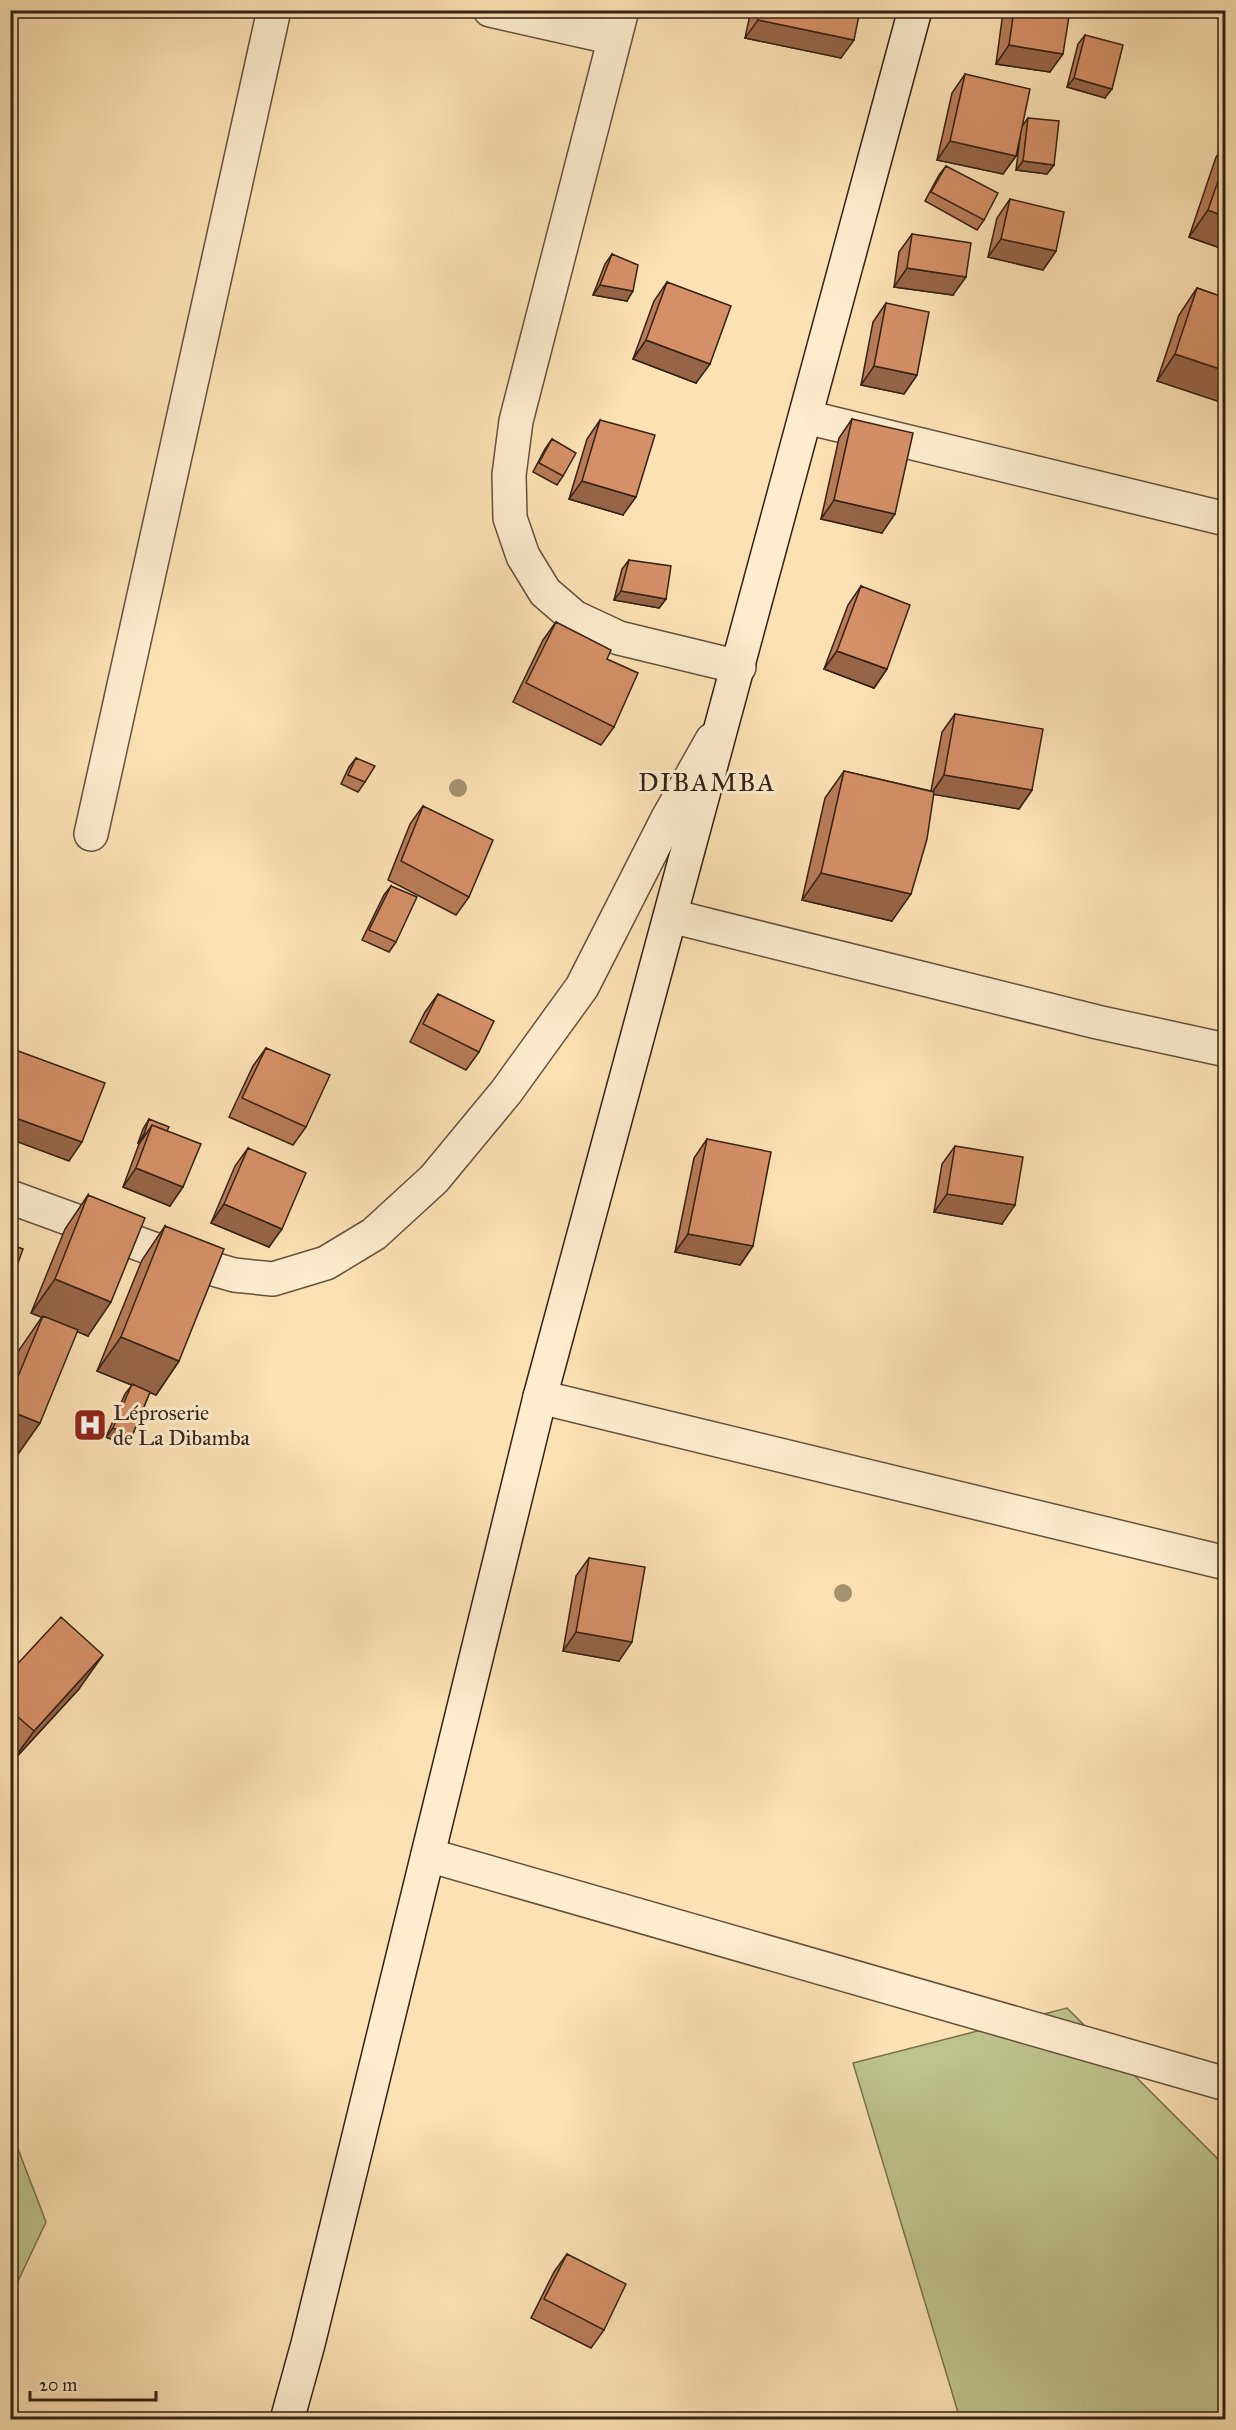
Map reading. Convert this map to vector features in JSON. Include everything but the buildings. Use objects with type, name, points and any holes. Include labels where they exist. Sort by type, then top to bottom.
[{"type":"street","points":[[91,834],[274,10]]},
{"type":"street","points":[[490,10],[618,24],[516,421],[510,475],[510,518],[523,556],[545,592],[574,617],[619,638],[739,667]]},
{"type":"street","points":[[287,2420],[308,2344],[540,1397],[915,10]]},
{"type":"street","points":[[806,417],[1226,519]]},
{"type":"street","points":[[10,1197],[189,1262],[234,1275],[273,1279],[326,1263],[374,1234],[434,1179],[506,1092],[582,987],[668,818],[726,715]]},
{"type":"street","points":[[671,916],[1096,1022],[1226,1050]]},
{"type":"street","points":[[540,1397],[1226,1563]]},
{"type":"street","points":[[428,1855],[1226,2084]]},
{"type":"green space","points":[[1067,2008],[1218,2159],[1225,2162],[1225,2419],[960,2419],[853,2063]]},
{"type":"green space","points":[[10,2128],[46,2222],[11,2296],[10,2296]]},
{"type":"place","name":"Léproserie de La Dibamba","points":[[90,1425]]},
{"type":"district","name":"DIBAMBA","points":[[707,782]]}]
